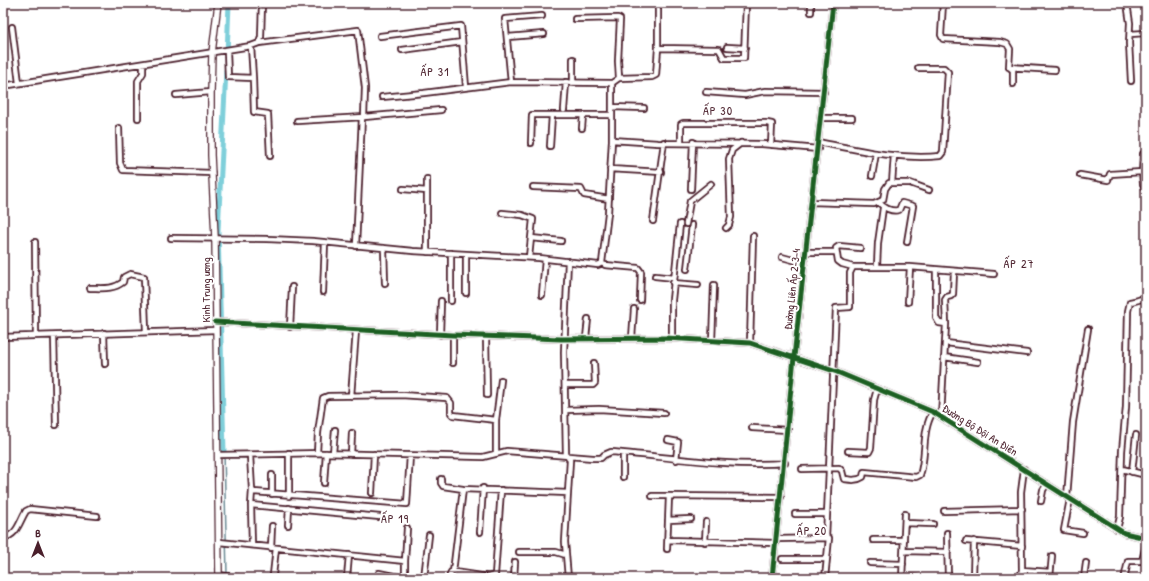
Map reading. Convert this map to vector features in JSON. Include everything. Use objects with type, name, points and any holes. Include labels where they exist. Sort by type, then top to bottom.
[{"type":"street","name":"Kinh Trung ương","points":[[218,3],[211,92],[212,173],[219,238],[219,323],[216,330],[222,456],[220,542],[221,577]]},
{"type":"street","points":[[259,44],[261,37],[262,3]]},
{"type":"street","points":[[382,97],[512,82],[612,83],[619,78],[652,77],[656,75],[658,48],[658,3]]},
{"type":"street","points":[[658,48],[719,49],[724,58],[744,58],[746,3]]},
{"type":"street","points":[[811,3],[811,12]]},
{"type":"street","name":"Đường Liên Ấp 2-3-4","points":[[772,578],[782,497],[794,357],[833,3]]},
{"type":"street","points":[[943,3],[941,34],[943,39],[1000,42],[1007,44],[1010,49],[1009,67],[1013,70],[1013,84]]},
{"type":"street","points":[[1127,3],[1130,23],[1131,81]]},
{"type":"street","points":[[512,82],[505,19],[542,16]]},
{"type":"street","points":[[575,19],[620,19],[618,61],[619,78]]},
{"type":"street","points":[[380,36],[461,26],[466,87]]},
{"type":"street","points":[[12,27],[19,83]]},
{"type":"street","points":[[3,86],[227,51],[259,44],[358,30],[365,88],[356,246]]},
{"type":"street","points":[[1130,34],[1146,33]]},
{"type":"street","points":[[508,37],[544,34]]},
{"type":"street","points":[[402,50],[462,42]]},
{"type":"street","points":[[251,46],[254,112],[268,114],[270,156]]},
{"type":"street","points":[[727,47],[745,48]]},
{"type":"street","points":[[227,51],[228,77],[253,78]]},
{"type":"street","points":[[573,59],[573,83]]},
{"type":"street","points":[[138,118],[138,81],[143,73],[143,64]]},
{"type":"street","points":[[1009,67],[1055,70]]},
{"type":"street","points":[[818,142],[876,153],[926,157],[940,156],[943,152],[947,70],[941,68],[918,68]]},
{"type":"street","points":[[564,110],[566,82]]},
{"type":"street","points":[[602,263],[604,259],[609,199],[612,140],[612,83]]},
{"type":"street","points":[[706,92],[745,95],[765,91],[824,92]]},
{"type":"street","points":[[176,95],[211,92]]},
{"type":"street","points":[[612,107],[644,108]]},
{"type":"street","points":[[297,121],[440,110]]},
{"type":"street","points":[[531,143],[532,115],[612,115]]},
{"type":"street","points":[[550,146],[552,115]]},
{"type":"street","points":[[582,128],[583,115]]},
{"type":"street","points":[[821,118],[852,118]]},
{"type":"street","points":[[681,142],[681,124],[683,123],[767,123],[772,124],[772,145]]},
{"type":"street","points":[[119,128],[120,163],[123,170],[212,173]]},
{"type":"street","points":[[612,140],[741,143],[818,149]]},
{"type":"street","points":[[653,221],[664,142]]},
{"type":"street","points":[[691,189],[693,142]]},
{"type":"street","points":[[726,228],[729,225],[731,217],[729,159],[732,150],[741,143]]},
{"type":"street","points":[[872,176],[876,153]]},
{"type":"street","points":[[1143,154],[1143,184],[1146,189]]},
{"type":"street","points":[[892,183],[894,155]]},
{"type":"street","points":[[610,169],[661,172]]},
{"type":"street","points":[[1080,175],[1108,180],[1110,174],[1142,172]]},
{"type":"street","points":[[427,179],[427,252]]},
{"type":"street","points":[[811,202],[874,204],[883,200],[885,189],[889,183],[910,183],[929,190]]},
{"type":"street","points":[[686,224],[690,201],[711,184]]},
{"type":"street","points":[[533,187],[581,189],[584,195],[609,199]]},
{"type":"street","points":[[403,189],[427,191]]},
{"type":"street","points":[[877,266],[878,243],[883,208],[879,202]]},
{"type":"street","points":[[883,208],[895,211],[899,210],[902,204],[913,206],[907,242]]},
{"type":"street","points":[[502,213],[530,217],[533,219],[529,258]]},
{"type":"street","points":[[672,338],[673,283],[680,224]]},
{"type":"street","points":[[687,269],[692,226]]},
{"type":"street","points":[[750,343],[753,236]]},
{"type":"street","points":[[171,238],[268,238],[427,252],[545,259],[598,265],[602,263],[606,265],[638,268],[641,272],[640,300]]},
{"type":"street","points":[[531,238],[562,241]]},
{"type":"street","points":[[35,242],[36,336]]},
{"type":"street","points":[[323,292],[325,243]]},
{"type":"street","points":[[860,248],[837,247],[836,252],[838,262],[853,267],[910,267],[954,272],[994,274]]},
{"type":"street","points":[[384,248],[385,283]]},
{"type":"street","points":[[806,252],[836,252]]},
{"type":"street","points":[[451,253],[452,301]]},
{"type":"street","points":[[466,254],[466,293]]},
{"type":"street","points":[[782,257],[804,264]]},
{"type":"street","points":[[542,295],[545,259]]},
{"type":"street","points":[[568,261],[564,339],[566,385],[566,455],[570,460],[566,554],[568,578]]},
{"type":"street","points":[[825,578],[829,538],[826,538],[826,514],[836,308],[850,307],[850,273],[853,267]]},
{"type":"street","points":[[908,302],[910,267]]},
{"type":"street","points":[[936,270],[936,318],[939,322],[946,324]]},
{"type":"street","points":[[941,417],[946,343],[945,300],[946,297],[952,296],[953,294],[954,272]]},
{"type":"street","points":[[90,288],[118,286],[123,282],[124,277],[130,274],[144,277],[146,331]]},
{"type":"street","points":[[655,276],[674,278]]},
{"type":"street","points":[[673,283],[698,285]]},
{"type":"street","points":[[712,341],[714,285]]},
{"type":"street","points":[[290,327],[292,287]]},
{"type":"street","points":[[1117,529],[1122,469],[1128,311],[1130,302],[1142,298],[1146,290]]},
{"type":"street","points":[[440,335],[441,301]]},
{"type":"street","points":[[632,338],[634,309]]},
{"type":"street","points":[[586,338],[588,319]]},
{"type":"street","name":"Đường Bộ Đội An Điền","points":[[219,323],[440,335],[564,339],[672,338],[750,343],[833,371],[933,412],[1117,529],[1124,533],[1146,538]]},
{"type":"street","points":[[1083,533],[1064,530],[1069,498],[1073,422],[1088,329]]},
{"type":"street","points":[[3,337],[146,331],[216,330]]},
{"type":"street","points":[[351,396],[356,331]]},
{"type":"street","points":[[104,333],[105,364]]},
{"type":"street","points":[[452,363],[453,335]]},
{"type":"street","points":[[54,336],[56,425]]},
{"type":"street","points":[[486,336],[487,395]]},
{"type":"street","points":[[946,343],[1028,353]]},
{"type":"street","points":[[944,357],[978,362]]},
{"type":"street","points":[[566,385],[593,385],[595,383],[594,363]]},
{"type":"street","points":[[496,453],[496,420],[501,380]]},
{"type":"street","points":[[848,451],[865,453],[869,452],[871,448],[874,400],[877,389]]},
{"type":"street","points":[[317,453],[323,398],[328,396],[402,395],[447,398],[451,403],[451,413],[453,415],[496,420]]},
{"type":"street","points":[[566,410],[599,409],[664,413]]},
{"type":"street","points":[[802,469],[839,468],[842,471],[844,479],[852,480],[860,480],[863,477],[864,472],[916,477],[920,475],[928,420],[933,412]]},
{"type":"street","points":[[752,428],[788,430]]},
{"type":"street","points":[[333,453],[335,430]]},
{"type":"street","points":[[351,454],[352,433]]},
{"type":"street","points":[[1132,472],[1136,435]]},
{"type":"street","points":[[668,440],[678,441],[676,460]]},
{"type":"street","points":[[222,456],[333,453],[483,457],[507,451],[600,458],[604,454],[611,452],[676,460],[747,465],[785,463]]},
{"type":"street","points":[[289,453],[289,496]]},
{"type":"street","points":[[324,483],[326,453]]},
{"type":"street","points":[[372,493],[374,454]]},
{"type":"street","points":[[623,454],[623,477]]},
{"type":"street","points":[[250,455],[252,490],[252,545]]},
{"type":"street","points":[[252,490],[254,492],[289,496],[407,504],[410,455]]},
{"type":"street","points":[[1020,578],[1022,570],[1022,509],[1024,469]]},
{"type":"street","points":[[1122,469],[1146,476]]},
{"type":"street","points":[[272,475],[272,494]]},
{"type":"street","points":[[441,479],[443,486],[568,493]]},
{"type":"street","points":[[1040,501],[1043,490],[1047,484]]},
{"type":"street","points":[[449,578],[453,572],[463,488]]},
{"type":"street","points":[[480,532],[483,488]]},
{"type":"street","points":[[453,572],[488,577],[495,575],[501,490]]},
{"type":"street","points":[[652,496],[782,497]]},
{"type":"street","points":[[667,549],[669,496]]},
{"type":"street","points":[[251,505],[380,517]]},
{"type":"street","points":[[288,525],[289,508]]},
{"type":"street","points":[[944,511],[1022,509]]},
{"type":"street","points":[[3,538],[10,536],[16,531],[26,510],[97,516]]},
{"type":"street","points":[[795,514],[826,514]]},
{"type":"street","points":[[905,514],[902,578],[916,578]]},
{"type":"street","points":[[668,520],[691,520]]},
{"type":"street","points":[[705,542],[706,522]]},
{"type":"street","points":[[905,523],[933,524]]},
{"type":"street","points":[[272,526],[274,575]]},
{"type":"street","points":[[379,573],[404,578],[407,528]]},
{"type":"street","points":[[947,533],[948,578]]},
{"type":"street","points":[[424,578],[429,534]]},
{"type":"street","points":[[668,540],[705,542],[776,541],[826,538]]},
{"type":"street","points":[[874,540],[904,540]]},
{"type":"street","points":[[966,541],[1022,546]]},
{"type":"street","points":[[220,542],[405,561]]},
{"type":"street","points":[[973,578],[974,542]]},
{"type":"street","points":[[1125,575],[1126,563],[1128,561],[1142,561],[1146,545]]},
{"type":"street","points":[[904,551],[948,552]]},
{"type":"street","points":[[519,552],[556,552],[566,554]]},
{"type":"street","points":[[347,578],[349,555]]},
{"type":"street","points":[[1050,578],[1052,556]]},
{"type":"street","points":[[782,559],[827,559]]},
{"type":"street","points":[[514,578],[515,562]]},
{"type":"street","points":[[870,563],[903,564]]},
{"type":"street","points":[[1084,578],[1086,563]]},
{"type":"street","points":[[1022,570],[1050,572]]},
{"type":"street","points":[[221,577],[240,578]]},
{"type":"waterway","points":[[227,54],[229,3]]},
{"type":"waterway","points":[[224,452],[218,231],[226,70]]},
{"type":"waterway","points":[[224,452],[227,574]]},
{"type":"cycle path","points":[[772,578],[794,357],[833,3]]},
{"type":"cycle path","points":[[215,322],[453,335],[561,339],[666,338],[750,343],[837,372],[933,412],[1124,533],[1146,538]]},
{"type":"district","name":"ẤP 31","points":[[435,71]]},
{"type":"district","name":"ẤP 30","points":[[718,110]]},
{"type":"district","name":"ẤP 27","points":[[1019,263]]},
{"type":"district","name":"ẤP 19","points":[[395,518]]},
{"type":"district","name":"ẤP 20","points":[[812,530]]}]
